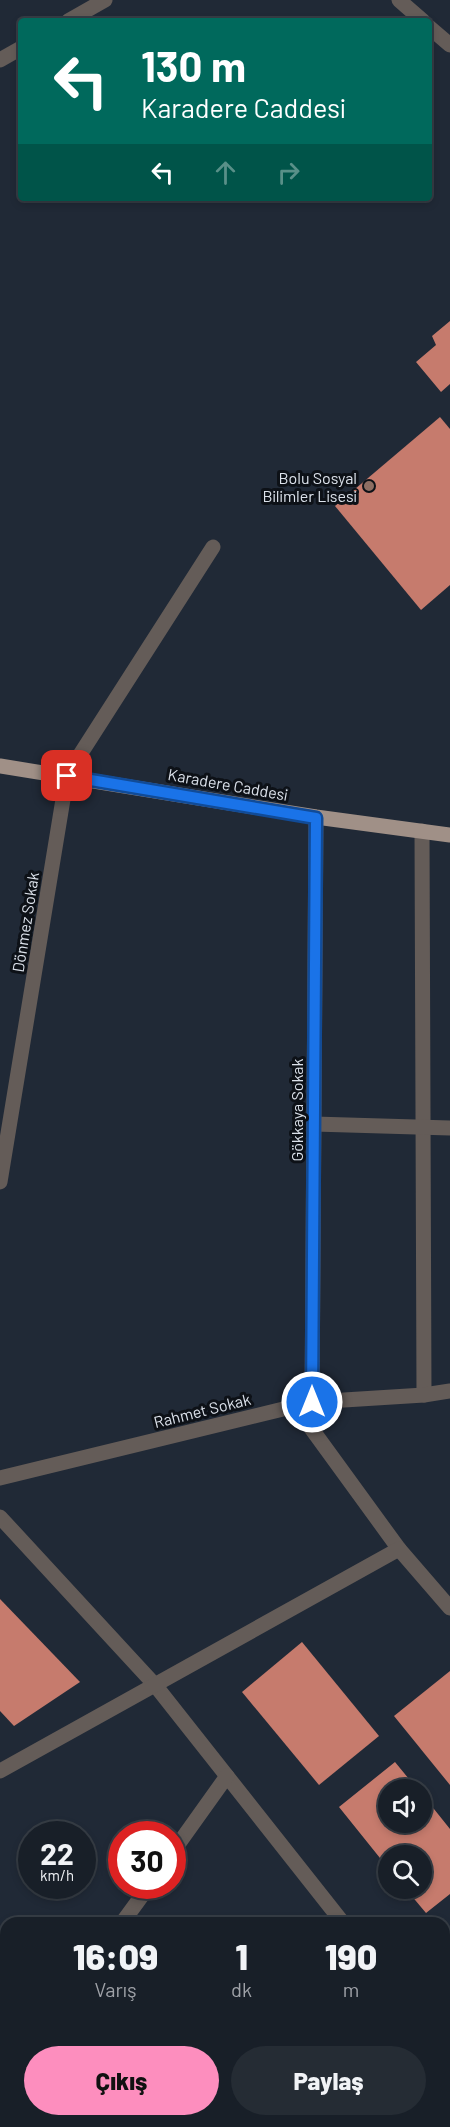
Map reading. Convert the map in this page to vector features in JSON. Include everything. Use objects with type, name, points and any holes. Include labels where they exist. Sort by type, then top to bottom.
[{"type":"main road","name":"Karadere Caddesi","points":[[0,766],[316,818],[450,835]]},
{"type":"street","points":[[73,18],[105,0]]},
{"type":"street","points":[[399,0],[420,18]]},
{"type":"street","points":[[432,30],[450,45]]},
{"type":"street","points":[[0,60],[18,50]]},
{"type":"street","points":[[67,776],[213,547]]},
{"type":"street","name":"Dönmez Sokak","points":[[0,1182],[67,776]]},
{"type":"street","name":"Gökkaya Sokak","points":[[312,1402],[316,818]]},
{"type":"street","points":[[422,831],[423,1395]]},
{"type":"street","points":[[314,1124],[450,1128]]},
{"type":"street","name":"Rahmet Sokak","points":[[0,1478],[312,1402],[423,1395],[450,1391]]},
{"type":"street","points":[[295,1406],[399,1549],[450,1608]]},
{"type":"street","points":[[0,1517],[155,1685],[338,1917]]},
{"type":"street","points":[[0,1771],[399,1549]]},
{"type":"street","points":[[186,1833],[227,1776]]},
{"type":"street","points":[[127,1917],[140,1899]]},
{"type":"building","points":[[450,321],[450,384],[441,392],[416,362],[436,345],[432,336]]},
{"type":"building","points":[[440,417],[450,429],[450,585],[421,610],[335,506]]},
{"type":"building","points":[[0,1599],[80,1682],[14,1726],[0,1711]]},
{"type":"building","points":[[302,1642],[379,1736],[319,1785],[242,1692]]},
{"type":"building","points":[[450,1671],[450,1785],[394,1716]]},
{"type":"building","points":[[395,1762],[409,1779],[378,1779],[378,1833],[432,1833],[432,1806],[450,1829],[450,1894],[426,1913],[414,1899],[432,1899],[432,1845],[378,1845],[378,1856],[339,1807]]},
{"type":"place","name":"Bolu Sosyal Bilimler Lisesi","points":[[369,486]]},
{"type":"route","points":[[67,776],[316,818],[312,1402]]}]
